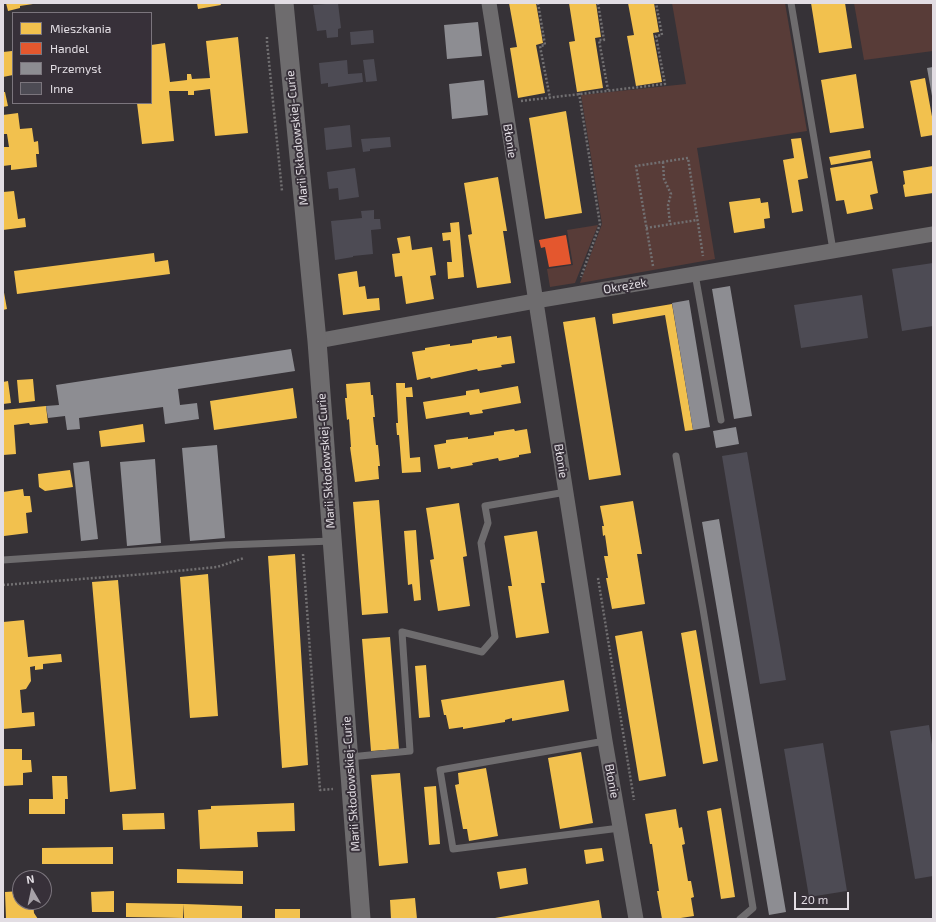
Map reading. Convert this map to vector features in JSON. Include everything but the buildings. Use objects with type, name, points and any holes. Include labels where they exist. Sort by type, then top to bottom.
[{"type":"street","name":"Marii Skłodowskiej-Curie","points":[[284,3],[317,341],[361,919]]},
{"type":"street","name":"Błonie","points":[[489,3],[605,741],[636,919]]},
{"type":"street","name":"Okrężek","points":[[317,341],[700,269],[933,234]]},
{"type":"lane","points":[[791,3],[833,250]]},
{"type":"lane","points":[[700,269],[721,420]]},
{"type":"lane","points":[[676,456],[702,601],[753,908],[740,919]]},
{"type":"lane","points":[[349,757],[410,751],[402,632],[482,652],[495,637],[481,543],[488,523],[485,506],[566,492]]},
{"type":"lane","points":[[3,560],[226,545],[332,541]]},
{"type":"lane","points":[[605,741],[440,770],[453,849],[620,828]]},
{"type":"path","points":[[538,3],[545,46],[540,46],[550,98]]},
{"type":"path","points":[[598,3],[604,40],[599,40],[608,90]]},
{"type":"path","points":[[504,103],[665,84],[656,36],[662,34],[656,3]]},
{"type":"path","points":[[579,94],[600,224],[580,278]]},
{"type":"path","points":[[654,272],[636,166],[688,158],[697,220],[700,269]]},
{"type":"path","points":[[663,162],[664,179],[672,194],[668,205],[670,224]]},
{"type":"path","points":[[646,228],[697,220]]},
{"type":"path","points":[[296,554],[304,554],[320,790],[339,789]]},
{"type":"path","points":[[3,585],[217,567],[246,558]]},
{"type":"path","points":[[597,572],[635,805]]},
{"type":"shaded area","points":[[672,3],[785,3],[807,131],[697,148],[715,259],[580,283],[602,224],[581,95],[686,84]]},
{"type":"shaded area","points":[[854,3],[933,3],[933,51],[864,60]]},
{"type":"shaded area","points":[[598,225],[575,283],[550,287],[547,269],[573,265],[567,230]]}]
